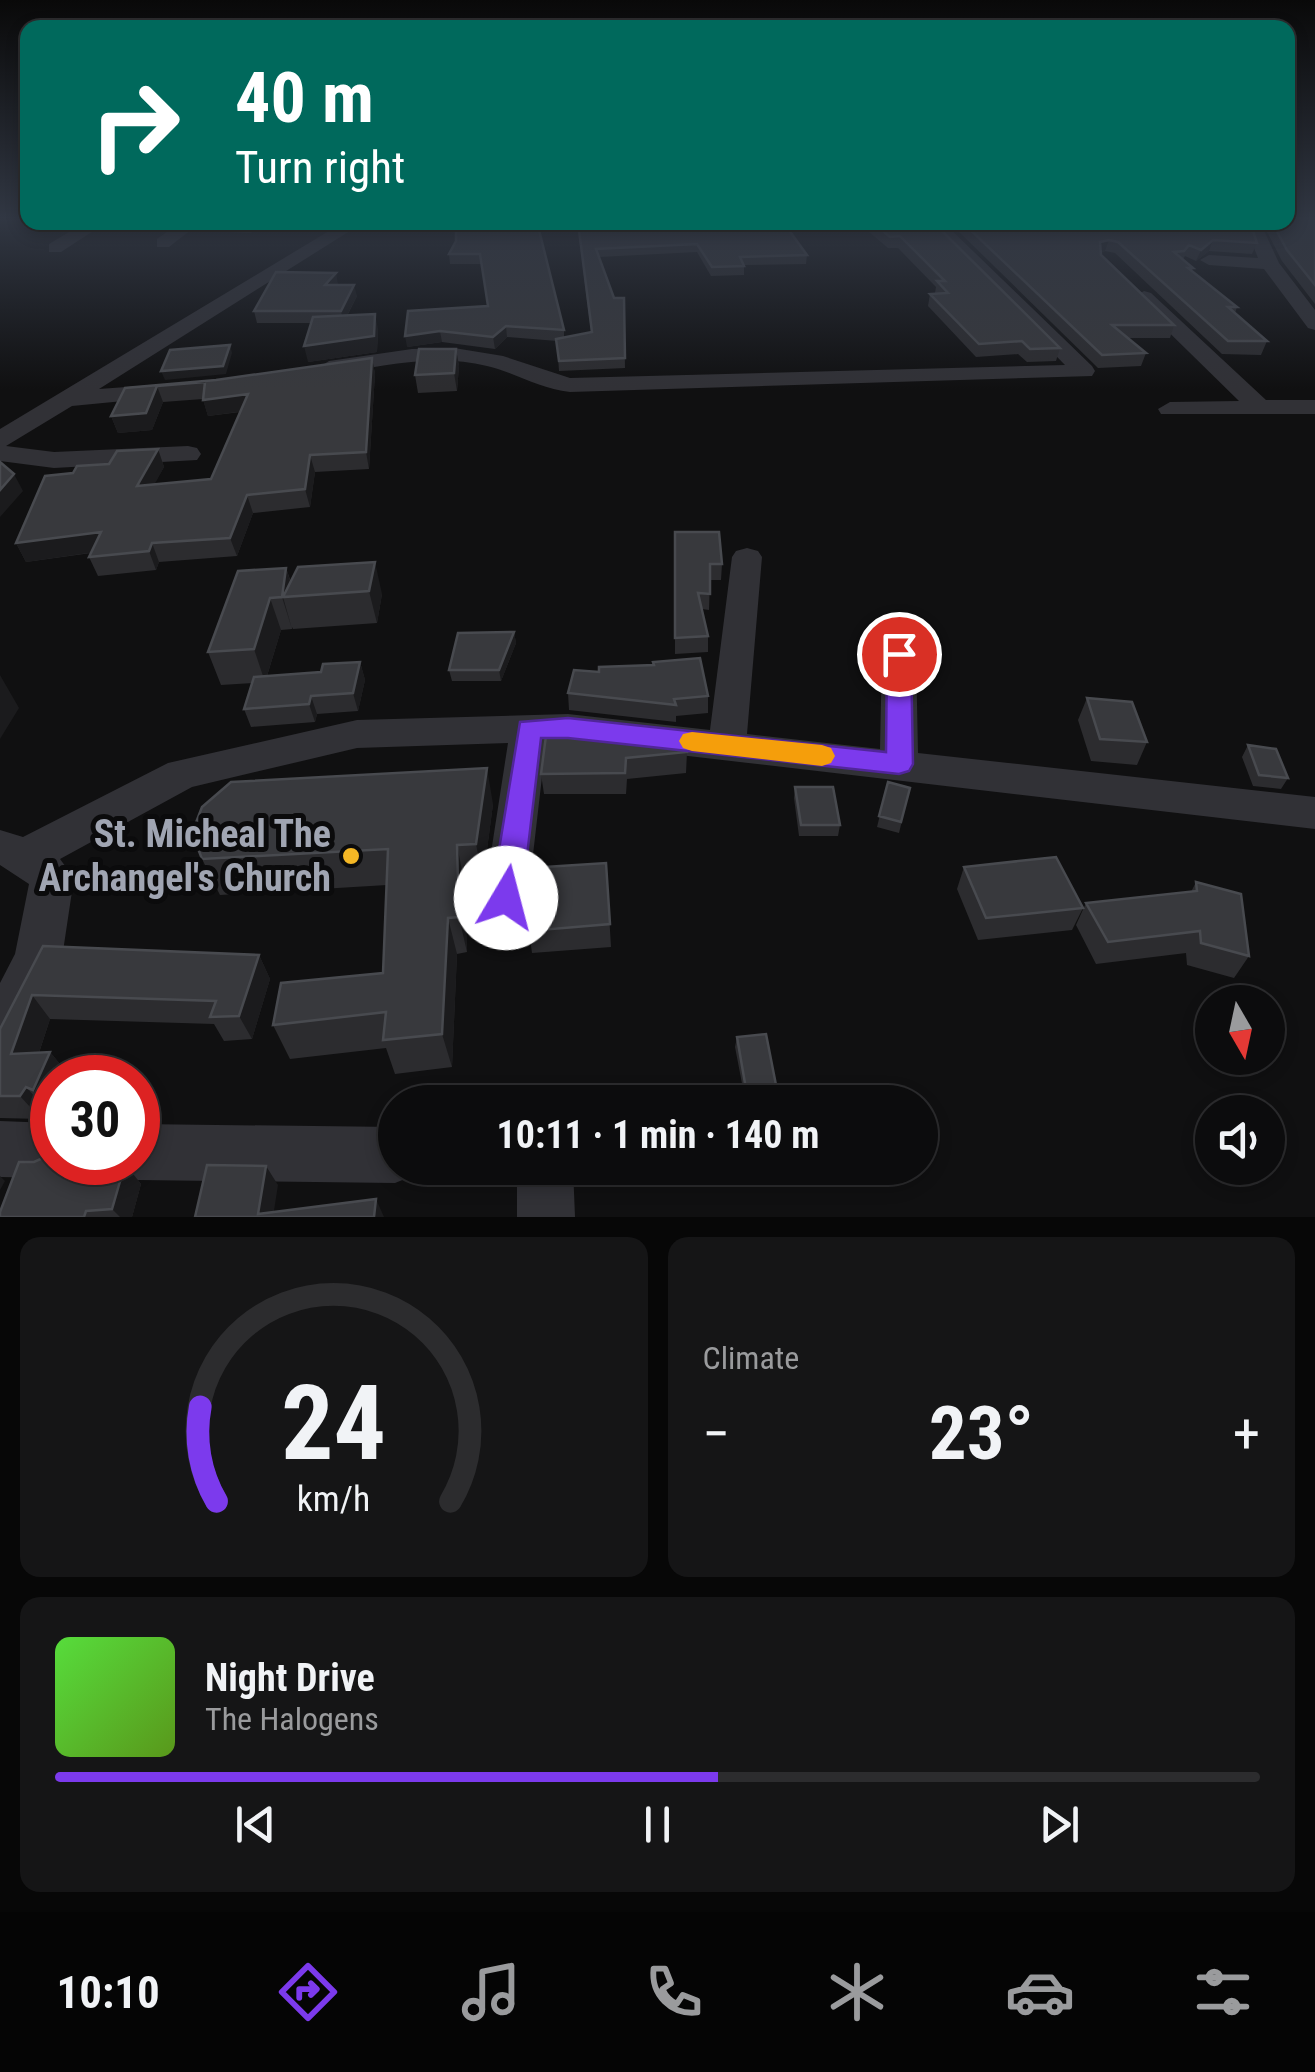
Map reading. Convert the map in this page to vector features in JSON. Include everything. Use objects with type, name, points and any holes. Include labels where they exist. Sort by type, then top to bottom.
[{"type":"street","points":[[0,440],[268,276]]},
{"type":"street","points":[[309,372],[441,353],[494,361],[570,386],[1084,371],[988,276]]},
{"type":"street","points":[[1278,276],[1315,324]]},
{"type":"street","points":[[1134,287],[1260,408]]},
{"type":"street","points":[[68,398],[183,389]]},
{"type":"street","points":[[1170,409],[1315,407]]},
{"type":"street","points":[[0,453],[54,460],[188,454]]},
{"type":"street","points":[[727,745],[746,557]]},
{"type":"street","points":[[899,654],[899,764]]},
{"type":"street","points":[[13,852],[182,774],[358,734],[568,728],[1315,813]]},
{"type":"street","points":[[506,898],[529,729]]},
{"type":"street","points":[[0,1033],[38,958],[52,878],[13,852]]},
{"type":"street","points":[[0,1149],[30,1150]]},
{"type":"street","points":[[160,1152],[378,1155]]},
{"type":"street","points":[[545,1185],[546,1217]]},
{"type":"building","points":[[274,276],[333,276],[325,285],[354,285],[341,311],[254,311]]},
{"type":"building","points":[[483,276],[550,276],[564,330],[506,326],[493,337],[440,331],[405,336],[408,311],[488,306]]},
{"type":"building","points":[[585,276],[606,276],[614,298],[624,298],[625,358],[559,361],[556,339],[592,332]]},
{"type":"building","points":[[940,276],[987,276],[1060,348],[1030,349],[1022,341],[979,344],[930,294],[948,293],[937,281],[945,281]]},
{"type":"building","points":[[1019,276],[1123,276],[1174,325],[1112,325],[1146,353],[1102,355]]},
{"type":"building","points":[[1156,276],[1198,276],[1237,307],[1228,307],[1267,341],[1228,341]]},
{"type":"building","points":[[375,314],[374,336],[304,346],[313,317]]},
{"type":"building","points":[[230,345],[223,366],[161,371],[170,350]]},
{"type":"building","points":[[419,349],[456,349],[454,373],[415,375]]},
{"type":"building","points":[[372,358],[366,452],[310,455],[305,489],[247,495],[230,538],[152,543],[149,551],[89,557],[101,532],[16,543],[45,476],[73,473],[77,466],[109,464],[117,451],[158,449],[137,486],[211,479],[248,394],[203,400],[205,382],[157,386],[146,413],[111,416],[125,388],[216,380]]},
{"type":"building","points":[[0,462],[14,474],[0,490]]},
{"type":"building","points":[[675,532],[719,532],[722,564],[710,564],[710,594],[698,593],[708,636],[675,638]]},
{"type":"building","points":[[375,562],[369,591],[283,597],[298,567]]},
{"type":"building","points":[[286,568],[282,597],[270,598],[254,649],[208,652],[238,571]]},
{"type":"building","points":[[514,632],[499,670],[449,670],[458,633]]},
{"type":"building","points":[[700,658],[708,696],[674,699],[676,705],[568,693],[574,670],[599,672],[599,667]]},
{"type":"building","points":[[360,662],[353,693],[311,696],[309,704],[244,709],[254,677],[321,672],[323,664]]},
{"type":"building","points":[[1087,698],[1132,702],[1147,742],[1100,739]]},
{"type":"building","points":[[547,728],[684,739],[687,752],[626,758],[625,773],[541,774]]},
{"type":"building","points":[[1248,745],[1276,749],[1288,778],[1259,775]]},
{"type":"building","points":[[487,768],[476,844],[457,845],[459,917],[448,918],[442,1034],[383,1040],[386,1012],[273,1025],[281,983],[383,973],[388,849],[202,859],[192,833],[202,807],[231,782]]},
{"type":"building","points":[[888,782],[910,788],[901,822],[879,816]]},
{"type":"building","points":[[795,787],[833,787],[840,825],[801,825]]},
{"type":"building","points":[[1056,857],[1083,908],[986,918],[964,867]]},
{"type":"building","points":[[606,863],[610,924],[529,931],[530,868]]},
{"type":"building","points":[[1196,882],[1241,894],[1249,956],[1201,943],[1200,931],[1108,942],[1086,903],[1197,891]]},
{"type":"building","points":[[43,946],[259,955],[239,1016],[210,1017],[216,1001],[32,995],[11,1054],[50,1052],[30,1055],[30,1089],[26,1087],[20,1096],[0,1096],[0,1029]]},
{"type":"building","points":[[766,1034],[776,1085],[745,1085],[737,1037]]},
{"type":"building","points":[[19,1162],[30,1162],[30,1185],[119,1185],[112,1209],[86,1211],[84,1217],[0,1217]]},
{"type":"building","points":[[207,1165],[266,1166],[258,1214],[376,1199],[374,1217],[195,1217]]},
{"type":"slow traffic","points":[[692,741],[822,756]]},
{"type":"place","name":"St. Micheal The Archangel's Church","points":[[351,856]]},
{"type":"route","points":[[506,898],[529,729],[568,728],[899,764],[899,654]]}]
